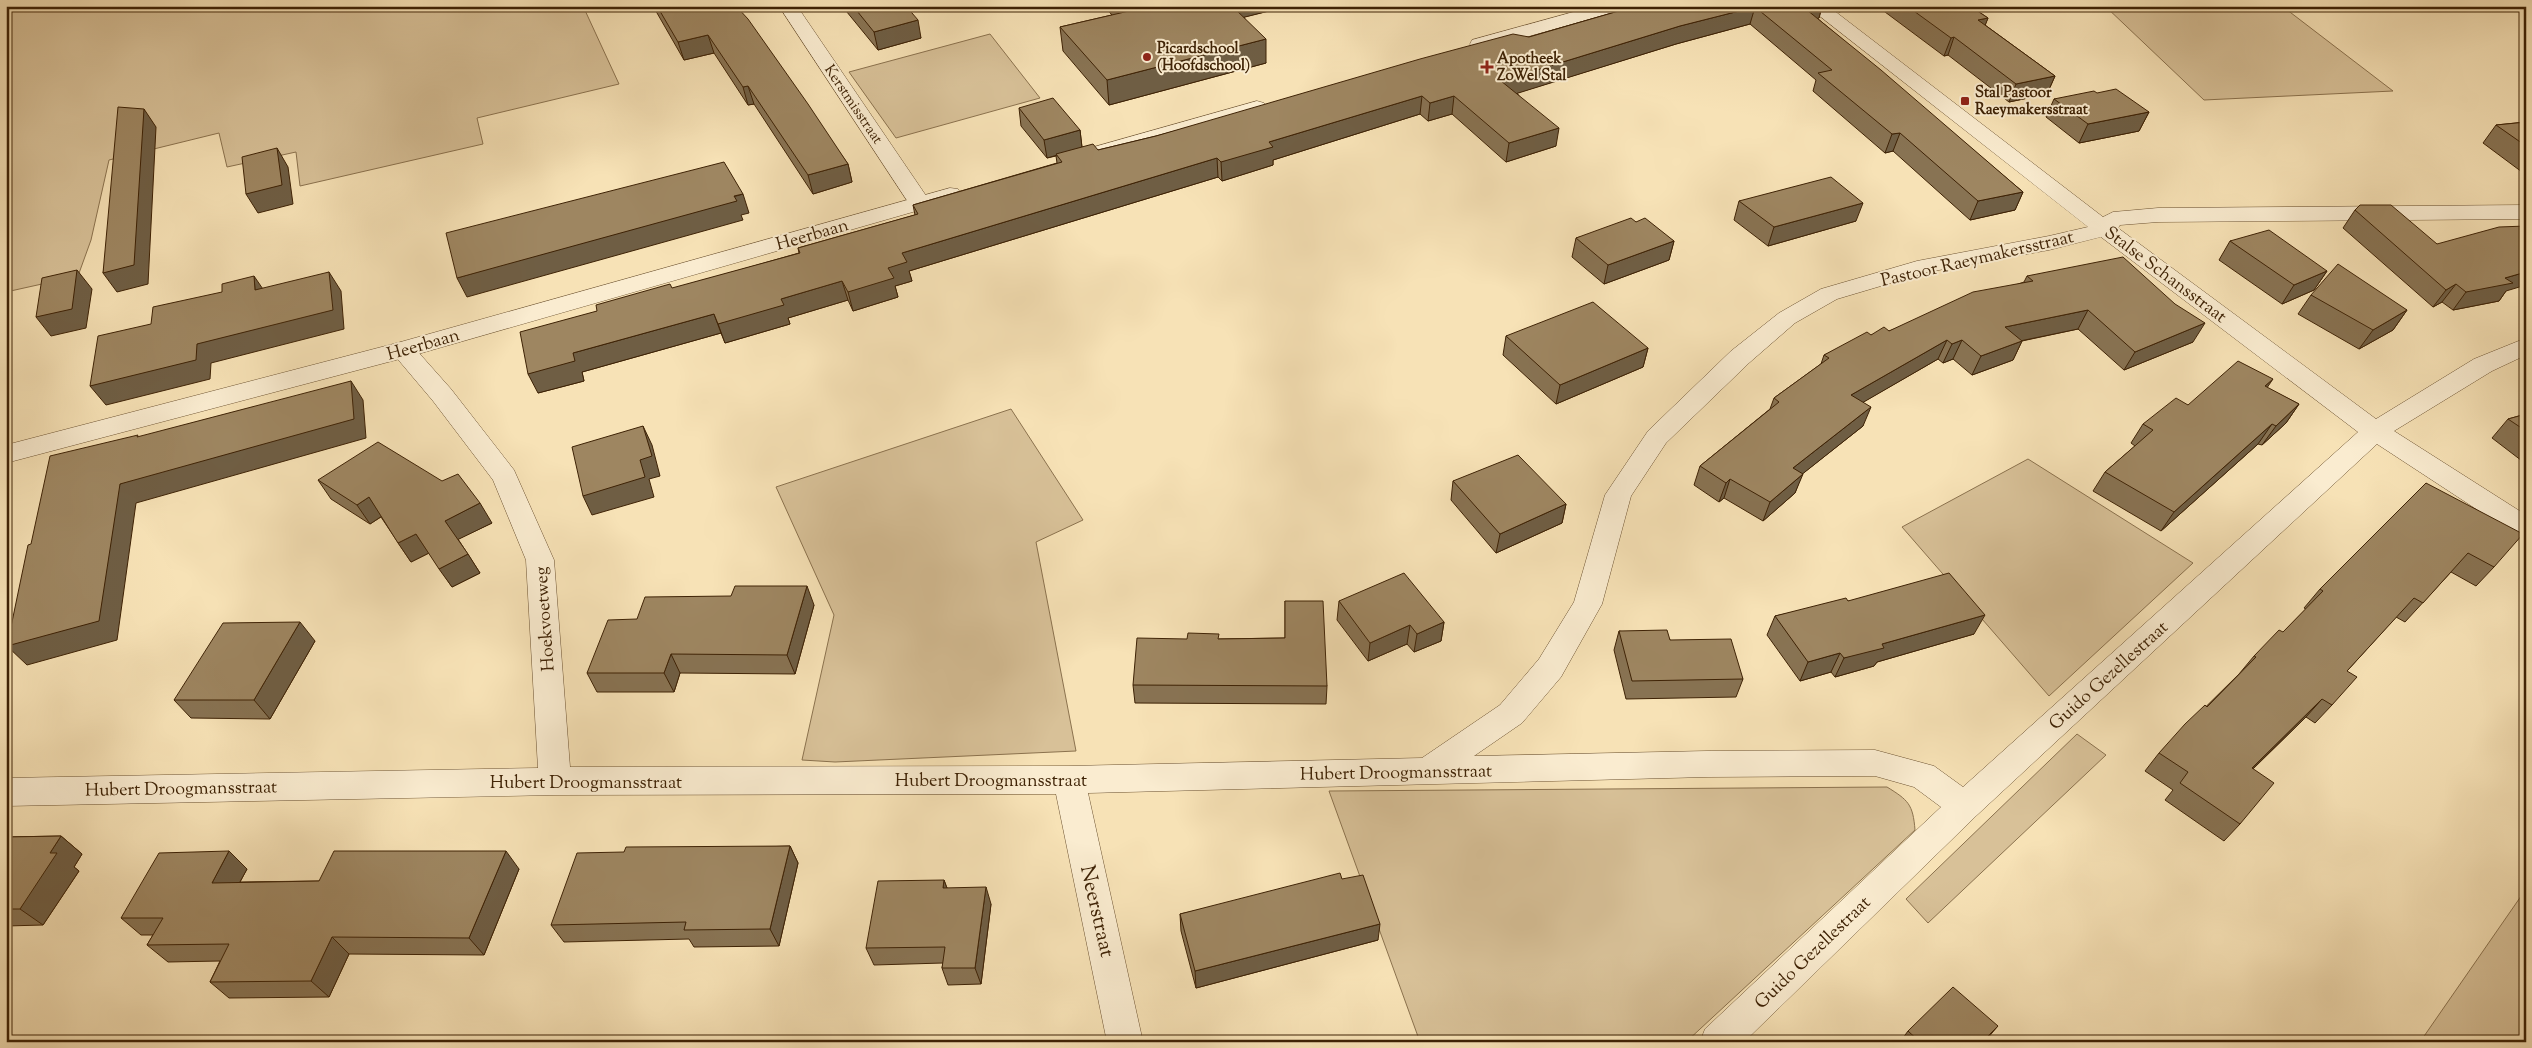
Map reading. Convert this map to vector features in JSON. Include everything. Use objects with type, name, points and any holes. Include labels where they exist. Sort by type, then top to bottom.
[{"type":"street","name":"Kerstmisstraat","points":[[788,6],[920,203]]},
{"type":"street","points":[[1458,50],[1616,6]]},
{"type":"street","name":"Stalse Schansstraat","points":[[1816,6],[2105,229],[2375,431],[2526,528]]},
{"type":"street","points":[[1085,155],[1272,103]]},
{"type":"street","name":"Heerbaan","points":[[6,454],[402,350],[966,190]]},
{"type":"street","name":"Pastoor Raeymakersstraat","points":[[1426,772],[1511,714],[1550,668],[1588,604],[1618,496],[1658,437],[1740,357],[1781,323],[1829,294],[1925,266],[2049,243],[2105,229],[2113,219],[2158,215],[2526,212]]},
{"type":"street","name":"Guido Gezellestraat","points":[[1718,1042],[1964,806],[2375,431],[2483,365],[2526,346]]},
{"type":"street","name":"Hoekvoetweg","points":[[402,350],[442,395],[505,477],[540,560],[555,781]]},
{"type":"street","name":"Hubert Droogmansstraat","points":[[6,792],[555,781],[1069,780],[1706,764],[1875,763],[1923,776],[1964,806]]},
{"type":"street","name":"Neerstraat","points":[[1069,780],[1114,978],[1125,1042]]},
{"type":"shaded area","points":[[6,6],[583,6],[619,84],[477,118],[483,144],[300,186],[296,152],[227,167],[219,133],[109,160],[91,240],[78,276],[6,292]]},
{"type":"shaded area","points":[[2105,6],[2282,6],[2393,91],[2204,100]]},
{"type":"shaded area","points":[[990,34],[1040,98],[896,138],[849,72]]},
{"type":"shaded area","points":[[1011,409],[1083,520],[1036,542],[1076,751],[835,762],[802,760],[834,615],[776,487]]},
{"type":"shaded area","points":[[2028,459],[2193,563],[2049,696],[1902,527]]},
{"type":"shaded area","points":[[2077,734],[2106,755],[1928,923],[1906,899]]},
{"type":"shaded area","points":[[1887,787],[1905,799],[1911,808],[1915,830],[1686,1042],[1420,1042],[1329,791]]},
{"type":"shaded area","points":[[2526,889],[2526,1042],[2420,1042]]},
{"type":"building","points":[[657,6],[736,6],[748,19],[848,164],[808,175],[748,86],[743,87],[708,35],[678,42]]},
{"type":"building","points":[[853,6],[906,6],[918,20],[874,32]]},
{"type":"building","points":[[1124,6],[1232,6],[1266,39],[1107,80],[1060,27],[1129,11]]},
{"type":"building","points":[[1636,6],[1802,6],[1881,70],[2023,192],[1978,201],[1900,133],[1892,134],[1818,73],[1832,70],[1755,7],[1680,26],[1501,81],[1559,128],[1509,143],[1454,96],[1430,103],[1422,96],[1269,142],[1273,147],[1221,162],[1217,158],[902,253],[907,262],[888,268],[894,278],[848,292],[842,281],[781,299],[784,305],[718,324],[714,314],[573,353],[575,361],[528,374],[520,332],[597,311],[596,305],[670,284],[672,288],[800,253],[798,248],[918,214],[913,205],[1062,162],[1056,154],[1093,144],[1098,150],[1156,136],[1420,59],[1513,34],[1529,37]]},
{"type":"building","points":[[1907,6],[1970,6],[1988,18],[1978,20],[2055,76],[2016,84],[1954,37],[1951,38]]},
{"type":"building","points":[[2116,89],[2149,112],[2088,124],[2054,99],[2094,91],[2097,93]]},
{"type":"building","points":[[1053,98],[1080,130],[1044,140],[1019,108]]},
{"type":"building","points":[[118,107],[144,109],[134,265],[103,273]]},
{"type":"building","points":[[2526,122],[2526,146],[2496,125]]},
{"type":"building","points":[[277,148],[282,185],[246,194],[242,157]]},
{"type":"building","points":[[724,162],[743,194],[734,196],[737,201],[457,278],[446,233]]},
{"type":"building","points":[[1831,177],[1863,203],[1774,227],[1739,201]]},
{"type":"building","points":[[2360,205],[2391,205],[2437,244],[2499,227],[2526,226],[2526,272],[2505,278],[2513,283],[2466,292],[2456,284],[2446,290],[2355,210]]},
{"type":"building","points":[[1631,218],[1636,222],[1645,218],[1674,241],[1608,265],[1576,238]]},
{"type":"building","points":[[2269,230],[2327,271],[2294,285],[2230,241]]},
{"type":"building","points":[[2123,257],[2175,304],[2205,323],[2135,352],[2088,310],[2005,327],[2022,341],[1981,356],[1962,340],[1952,344],[1947,340],[1851,395],[1871,407],[1793,468],[1803,474],[1770,502],[1730,479],[1726,483],[1700,466],[1779,402],[1774,398],[1829,358],[1824,355],[1867,332],[1871,335],[1884,327],[1889,331],[1973,292],[2033,281],[2027,276]]},
{"type":"building","points":[[2338,264],[2407,310],[2373,330],[2311,295]]},
{"type":"building","points":[[77,270],[72,309],[36,317],[42,278]]},
{"type":"building","points":[[329,272],[333,310],[197,344],[196,360],[90,386],[98,336],[151,324],[153,307],[222,292],[222,284],[254,276],[255,290]]},
{"type":"building","points":[[1593,302],[1648,348],[1560,385],[1506,336]]},
{"type":"building","points":[[2238,361],[2273,379],[2265,386],[2299,404],[2276,426],[2272,424],[2174,512],[2105,472],[2153,430],[2143,424],[2176,398],[2188,405]]},
{"type":"building","points":[[351,381],[354,419],[120,484],[99,621],[7,646],[28,545],[31,544],[50,456],[138,435],[137,437]]},
{"type":"building","points":[[2526,414],[2526,431],[2508,419]]},
{"type":"building","points":[[643,426],[652,456],[640,460],[645,477],[583,496],[572,447]]},
{"type":"building","points":[[378,442],[442,481],[458,474],[480,503],[445,521],[468,554],[439,569],[416,534],[398,543],[369,497],[357,505],[318,480]]},
{"type":"building","points":[[1518,455],[1566,504],[1500,534],[1453,481]]},
{"type":"building","points":[[2426,483],[2523,534],[2494,567],[2468,553],[2423,603],[2414,598],[2347,671],[2357,677],[2332,705],[2322,699],[2252,768],[2274,783],[2240,824],[2180,783],[2188,772],[2159,753],[2185,724],[2205,705],[2207,707],[2256,657],[2254,656],[2279,630],[2283,632],[2323,591],[2320,589]]},
{"type":"building","points":[[1404,573],[1444,622],[1417,634],[1410,625],[1370,643],[1339,601]]},
{"type":"building","points":[[1949,573],[1985,615],[1882,644],[1884,648],[1844,658],[1840,653],[1808,662],[1775,616],[1846,598],[1848,601]]},
{"type":"building","points":[[735,586],[807,586],[787,655],[671,654],[664,673],[587,673],[608,620],[637,619],[645,597],[731,596]]},
{"type":"building","points":[[1285,601],[1323,601],[1327,686],[1133,685],[1137,638],[1187,639],[1188,633],[1219,634],[1218,639],[1285,638]]},
{"type":"building","points":[[300,622],[254,700],[174,700],[223,623]]},
{"type":"building","points":[[1667,630],[1670,640],[1731,639],[1743,679],[1632,681],[1619,631]]},
{"type":"building","points":[[61,836],[50,853],[57,853],[20,909],[6,909],[6,837]]},
{"type":"building","points":[[790,846],[770,929],[684,930],[686,922],[551,925],[577,853],[624,852],[626,847]]},
{"type":"building","points":[[229,851],[212,883],[319,881],[334,851],[506,851],[469,938],[332,937],[311,981],[210,982],[229,944],[147,945],[163,918],[121,918],[159,853]]},
{"type":"building","points":[[1340,873],[1342,879],[1363,875],[1380,924],[1195,971],[1180,914]]},
{"type":"building","points":[[944,880],[943,888],[986,887],[975,968],[942,968],[945,947],[866,948],[878,881]]},
{"type":"building","points":[[1953,987],[1998,1026],[1985,1039],[1988,1042],[1920,1042],[1908,1031]]},
{"type":"place","name":"Picardschool (Hoofdschool)","points":[[1147,57]]},
{"type":"place","name":"Apotheek ZoWel Stal","points":[[1487,67]]},
{"type":"place","name":"Stal Pastoor Raeymakersstraat","points":[[1965,101]]}]
